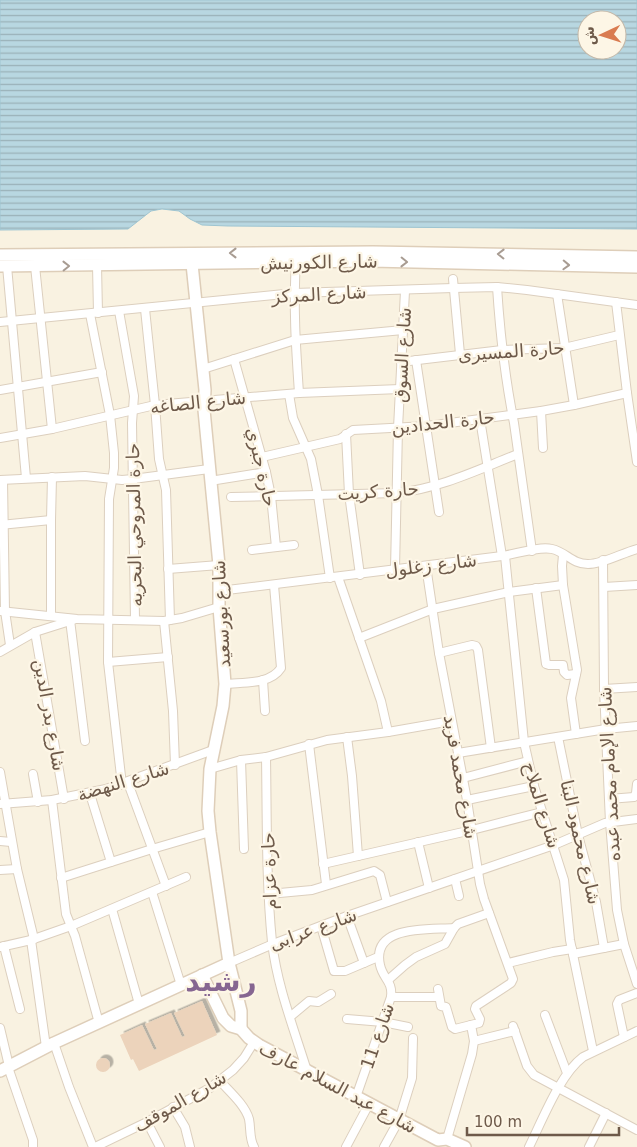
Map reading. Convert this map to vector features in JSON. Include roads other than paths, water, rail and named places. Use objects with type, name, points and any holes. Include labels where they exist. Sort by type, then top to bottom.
[{"type":"street","name":"شارع الكورنيش","points":[[4,266],[192,264],[213,258],[373,252],[637,257]]},
{"type":"street","name":"شارع الكورنيش","points":[[0,254],[213,258],[296,262],[372,261],[637,267]]},
{"type":"street","points":[[296,262],[294,293],[295,340],[299,393]]},
{"type":"street","name":"شارع بورسعيد","points":[[192,264],[203,369],[210,475],[219,566],[219,607],[225,684],[210,769],[208,811],[229,963]]},
{"type":"street","points":[[97,265],[94,314],[114,453],[109,499],[108,662],[125,784],[166,886]]},
{"type":"street","points":[[4,266],[12,321],[26,478]]},
{"type":"street","points":[[35,266],[52,429]]},
{"type":"street","points":[[453,278],[460,354]]},
{"type":"street","points":[[497,287],[502,350],[532,551]]},
{"type":"street","name":"شارع المركز","points":[[0,322],[294,293],[453,288],[497,287],[637,305]]},
{"type":"street","name":"شارع السوق","points":[[395,570],[398,428],[405,291]]},
{"type":"street","points":[[557,294],[574,406]]},
{"type":"street","points":[[616,302],[626,393],[634,419],[637,462]]},
{"type":"street","points":[[145,309],[159,459],[166,490],[168,656],[174,720],[175,765]]},
{"type":"street","name":"حارة المروحي البحريه","points":[[119,311],[134,396],[132,423],[135,620]]},
{"type":"street","points":[[203,369],[295,340],[403,330]]},
{"type":"street","name":"حارة المسيرى","points":[[401,362],[502,350],[564,348],[619,335]]},
{"type":"street","name":"حارة جبري","points":[[234,360],[272,496],[276,547]]},
{"type":"street","points":[[416,360],[439,512]]},
{"type":"street","points":[[0,390],[102,372]]},
{"type":"street","name":"شارع الصاغه","points":[[0,438],[52,429],[155,405],[299,393],[400,390]]},
{"type":"street","name":"حارة الحدادين","points":[[262,457],[340,439],[353,430],[427,426],[512,415],[574,406],[626,393]]},
{"type":"street","points":[[289,394],[294,418],[311,459],[334,578],[359,638],[381,700],[388,732]]},
{"type":"street","points":[[541,411],[543,448]]},
{"type":"street","name":"شارع الملاح","points":[[480,419],[510,592],[524,742],[534,786],[564,880],[573,952],[593,1051]]},
{"type":"street","points":[[346,434],[349,494],[360,574]]},
{"type":"street","name":"حارة كريت","points":[[231,497],[397,493],[435,486],[518,454]]},
{"type":"street","points":[[10,645],[3,611],[1,480],[85,476],[133,479],[266,472]]},
{"type":"street","points":[[51,615],[52,477]]},
{"type":"street","points":[[2,525],[51,520]]},
{"type":"street","points":[[252,550],[294,545]]},
{"type":"street","name":"شارع زغلول","points":[[219,591],[552,549],[570,559],[586,564],[637,549]]},
{"type":"street","points":[[563,555],[563,585],[576,674],[571,702],[576,734]]},
{"type":"street","name":"شارع الإمام محمد عبده","points":[[603,560],[604,689],[610,822],[617,910],[624,944],[637,984]]},
{"type":"street","points":[[168,569],[219,566]]},
{"type":"street","name":"شارع محمد فريد","points":[[426,566],[439,653],[467,800],[478,872],[489,913],[513,979],[511,983],[476,1006],[475,1009],[480,1021],[471,1025]]},
{"type":"street","points":[[225,684],[263,680],[274,676],[281,668],[274,585]]},
{"type":"street","points":[[359,638],[433,609],[510,592],[563,585]]},
{"type":"street","points":[[604,587],[637,585]]},
{"type":"street","points":[[536,588],[546,664],[563,665],[564,672],[567,675],[576,674]]},
{"type":"street","points":[[3,611],[51,615],[73,620],[167,620],[219,607]]},
{"type":"street","points":[[0,652],[35,632],[73,620]]},
{"type":"street","points":[[73,620],[85,741]]},
{"type":"street","name":"شارع بدر الدين","points":[[35,632],[64,798]]},
{"type":"street","points":[[439,653],[472,645],[476,646],[491,748]]},
{"type":"street","points":[[108,662],[168,656]]},
{"type":"street","points":[[263,680],[265,711]]},
{"type":"street","points":[[604,689],[637,687]]},
{"type":"street","points":[[210,769],[309,744],[451,721]]},
{"type":"street","points":[[458,753],[558,736],[637,726]]},
{"type":"street","name":"شارع محمود البنا","points":[[558,736],[578,835],[596,902],[604,948]]},
{"type":"street","points":[[346,737],[352,776],[358,856]]},
{"type":"street","points":[[309,744],[326,884]]},
{"type":"street","name":"شارع النهضة","points":[[3,804],[38,802],[90,794],[125,784],[213,750]]},
{"type":"street","name":"حارة عزام","points":[[266,756],[272,944],[283,992],[307,1070]]},
{"type":"street","points":[[241,760],[244,849]]},
{"type":"street","points":[[463,778],[528,761]]},
{"type":"street","points":[[0,772],[3,804],[33,939],[50,1045],[94,1147]]},
{"type":"street","points":[[33,774],[38,802]]},
{"type":"street","points":[[609,799],[634,797],[637,784]]},
{"type":"street","points":[[467,800],[534,786]]},
{"type":"street","points":[[90,794],[111,862]]},
{"type":"street","points":[[52,800],[66,914],[75,936],[98,1023]]},
{"type":"street","points":[[323,864],[542,812]]},
{"type":"street","name":"شارع عرابى","points":[[6,1068],[50,1045],[272,944],[387,902],[554,845],[610,822],[637,819]]},
{"type":"street","points":[[61,878],[210,832]]},
{"type":"street","points":[[0,841],[11,842]]},
{"type":"street","points":[[418,842],[428,888]]},
{"type":"street","points":[[0,870],[17,869]]},
{"type":"street","points":[[269,894],[312,890],[326,884],[374,871],[380,875],[387,902]]},
{"type":"street","points":[[20,1009],[2,946],[33,939],[71,926],[186,877]]},
{"type":"street","points":[[455,879],[460,896]]},
{"type":"street","points":[[152,892],[181,985]]},
{"type":"street","points":[[112,909],[139,1004]]},
{"type":"street","points":[[388,980],[416,957],[445,944],[458,924],[489,913]]},
{"type":"street","points":[[348,916],[364,963]]},
{"type":"street","points":[[321,926],[334,971],[345,971],[378,957],[380,947],[390,936],[401,933],[454,928]]},
{"type":"street","points":[[508,963],[553,952],[573,952],[624,944]]},
{"type":"street","name":"شارع 11","points":[[356,1097],[391,997],[392,990],[380,968],[378,957]]},
{"type":"street","name":"شارع عبد السلام عارف","points":[[229,963],[242,1011],[241,1028]]},
{"type":"street","name":"شارع عبد السلام عارف","points":[[202,975],[223,1018],[231,1026],[241,1028],[254,1042],[442,1142],[465,1147]]},
{"type":"street","points":[[391,997],[438,993],[440,1006],[447,1008],[453,1028],[471,1025],[474,1041],[462,1094],[442,1142]]},
{"type":"street","points":[[624,1037],[616,1004],[619,1000],[637,993]]},
{"type":"street","points":[[291,1016],[309,1001],[318,1002],[331,994]]},
{"type":"street","points":[[544,1016],[567,1072]]},
{"type":"street","points":[[347,1019],[383,1022],[408,1027]]},
{"type":"street","points":[[0,1028],[6,1068],[34,1147]]},
{"type":"street","points":[[474,1041],[514,1029],[530,1072],[637,1130]]},
{"type":"street","points":[[529,1147],[567,1072],[575,1062],[593,1051],[637,1031]]},
{"type":"street","points":[[384,1147],[399,1120],[412,1078],[413,1038]]},
{"type":"street","name":"شارع الموقف","points":[[94,1147],[147,1122],[220,1081],[244,1058],[254,1042]]},
{"type":"street","points":[[220,1081],[246,1110],[251,1142],[254,1147]]},
{"type":"street","points":[[346,1147],[369,1104]]},
{"type":"street","points":[[173,1108],[185,1127],[190,1147]]},
{"type":"street","points":[[589,1147],[606,1113]]},
{"type":"street","points":[[147,1122],[160,1147]]},
{"type":"water","points":[[0,0],[637,0],[637,229],[202,225],[179,211],[162,209],[151,211],[128,229],[0,230]]},
{"type":"district","name":"رشيد","points":[[221,981]]}]
